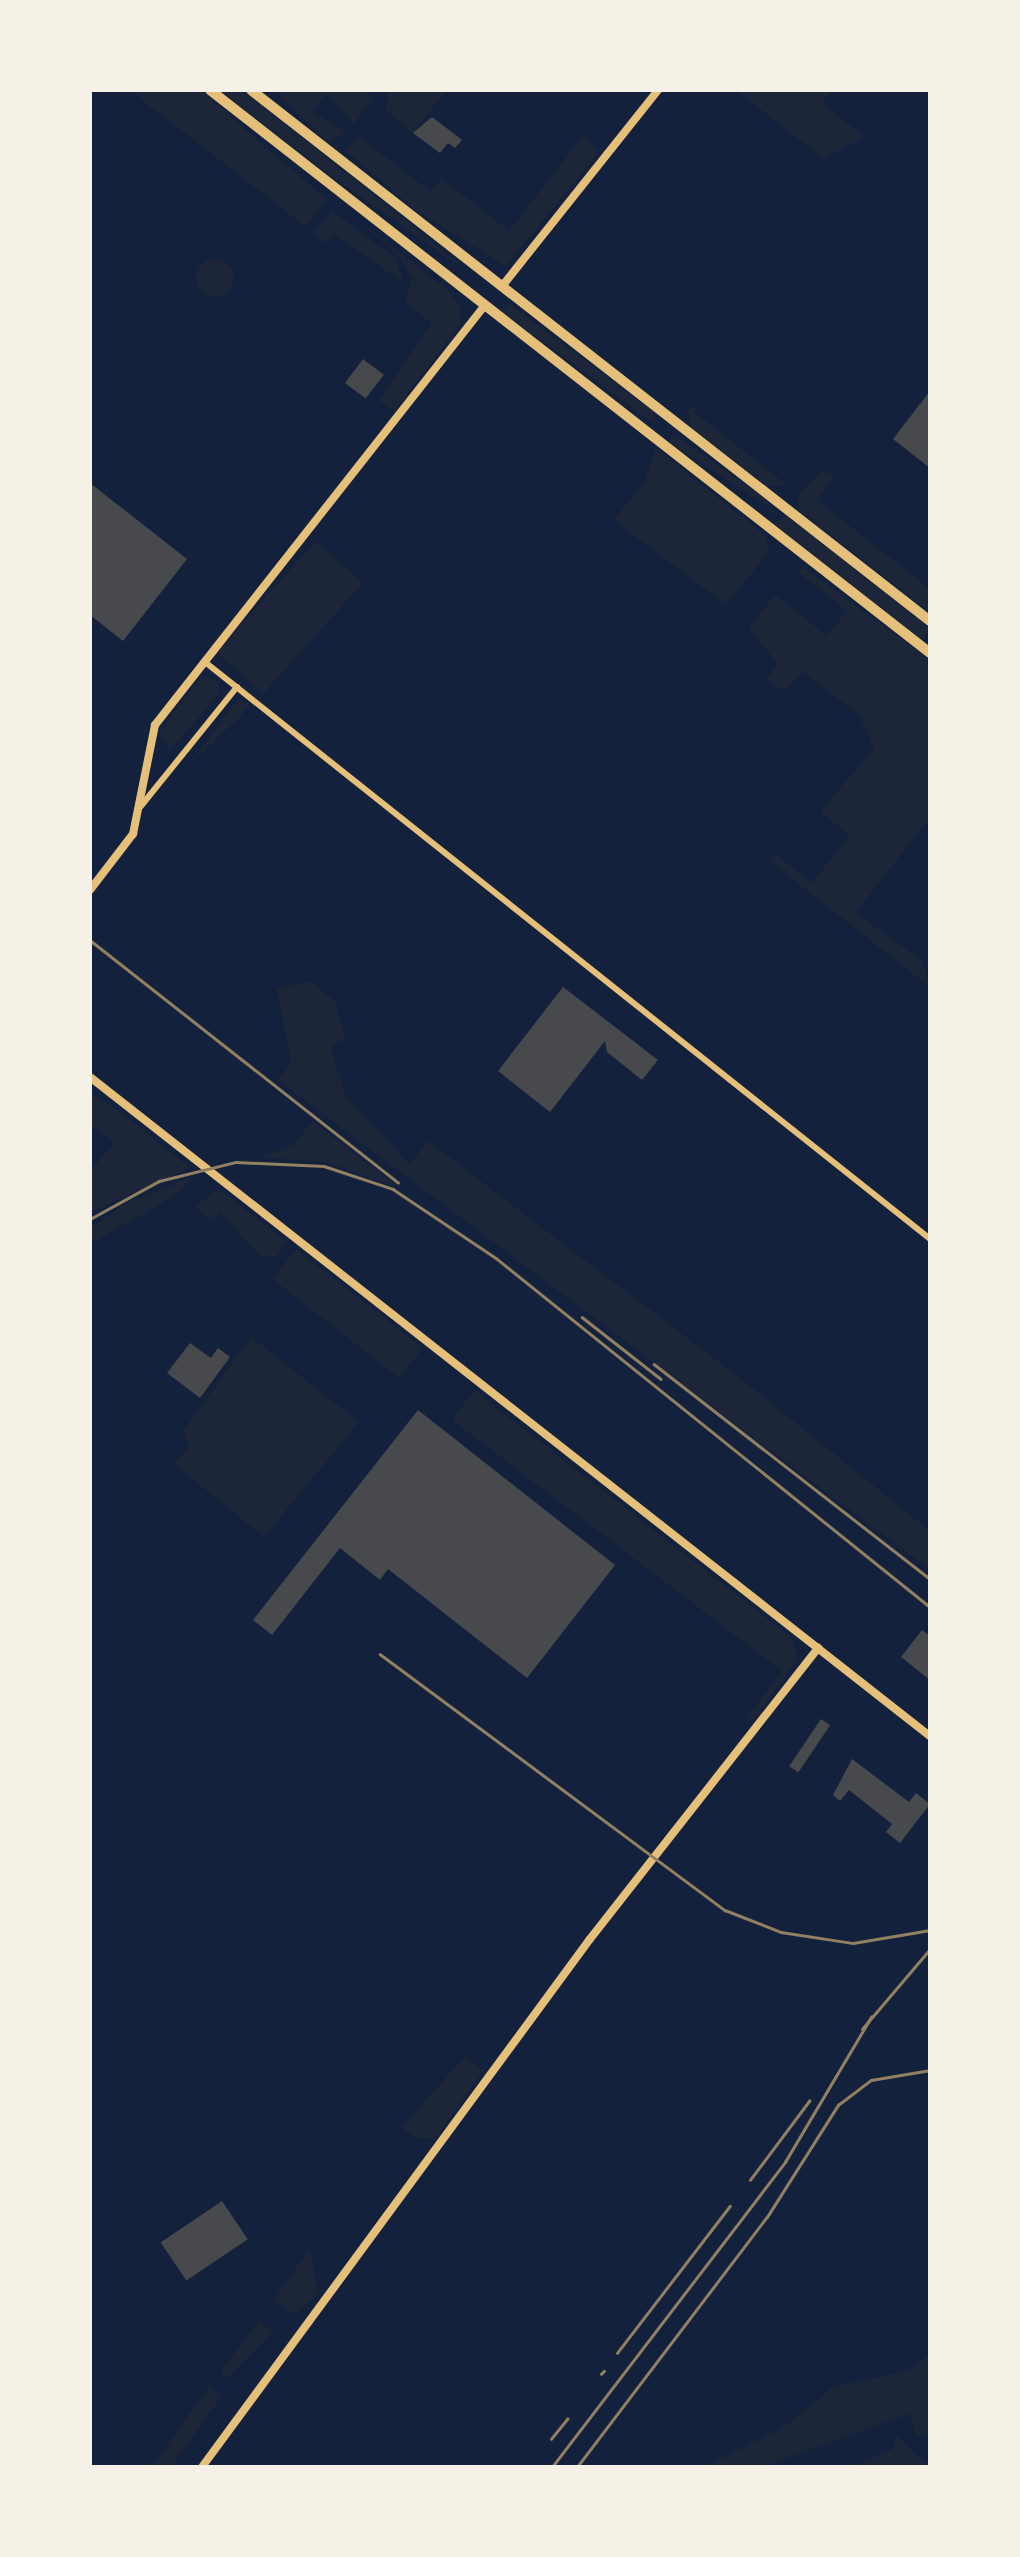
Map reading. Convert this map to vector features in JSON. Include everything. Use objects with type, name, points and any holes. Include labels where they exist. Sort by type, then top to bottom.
[{"type":"main road","points":[[210,90],[930,653]]},
{"type":"main road","points":[[252,90],[930,621]]},
{"type":"main road","points":[[486,305],[503,285]]},
{"type":"main road","points":[[657,440],[676,422]]},
{"type":"main road","points":[[764,523],[779,503]]},
{"type":"street","points":[[503,285],[658,90]]},
{"type":"street","points":[[90,890],[134,834],[155,726],[486,305]]},
{"type":"street","points":[[205,662],[930,1239]]},
{"type":"street","points":[[142,806],[238,687]]},
{"type":"street","points":[[90,1076],[930,1736]]},
{"type":"street","points":[[202,2467],[590,1939],[818,1648]]},
{"type":"shaded area","points":[[129,90],[200,90],[327,200],[306,227]]},
{"type":"shaded area","points":[[219,90],[242,90],[481,281],[327,173]]},
{"type":"shaded area","points":[[274,90],[363,90],[373,98],[354,124],[326,94],[312,112],[347,131],[329,144]]},
{"type":"shaded area","points":[[389,90],[446,90],[413,133],[386,110]]},
{"type":"shaded area","points":[[736,90],[832,90],[822,103],[865,137],[823,158]]},
{"type":"shaded area","points":[[585,133],[598,153],[506,266],[417,211],[345,150],[359,137],[430,191],[442,179],[509,231]]},
{"type":"shaded area","points":[[338,205],[447,289],[461,308],[460,324],[394,411],[379,400],[432,323],[405,303],[412,279],[398,254]]},
{"type":"shaded area","points":[[332,211],[396,258],[403,282],[333,234],[327,243],[313,233]]},
{"type":"shaded area","points":[[215,259],[228,265],[234,278],[228,291],[215,297],[202,291],[196,278],[202,265]]},
{"type":"shaded area","points":[[510,304],[655,413],[656,425],[501,311]]},
{"type":"shaded area","points":[[698,406],[694,412],[787,485],[767,486],[691,427],[687,410]]},
{"type":"shaded area","points":[[674,434],[768,501],[769,507],[669,442]]},
{"type":"shaded area","points":[[655,447],[767,537],[768,553],[726,605],[614,520],[645,481]]},
{"type":"shaded area","points":[[822,471],[834,476],[817,500],[930,589],[930,612],[800,511],[797,496]]},
{"type":"shaded area","points":[[784,514],[930,628],[922,640],[775,525]]},
{"type":"shaded area","points":[[316,541],[363,583],[263,694],[216,652]]},
{"type":"shaded area","points":[[803,567],[930,660],[930,818],[855,913],[921,959],[930,987],[769,861],[775,854],[812,883],[850,835],[820,812],[874,748],[859,715],[802,672],[784,691],[766,680],[778,664],[748,628],[775,595],[827,636],[847,611],[799,573]]},
{"type":"shaded area","points":[[201,677],[219,681],[219,694],[169,751],[159,732]]},
{"type":"shaded area","points":[[238,699],[250,703],[189,765]]},
{"type":"shaded area","points":[[311,981],[336,1003],[345,1040],[330,1047],[346,1097],[410,1164],[428,1141],[740,1378],[930,1531],[930,1570],[278,1080],[291,1063],[277,988]]},
{"type":"shaded area","points":[[90,1092],[190,1168],[90,1212],[90,1170],[115,1144],[90,1123]]},
{"type":"shaded area","points":[[312,1121],[396,1187],[325,1162],[260,1157],[294,1145]]},
{"type":"shaded area","points":[[191,1177],[178,1194],[90,1244],[90,1228],[125,1204]]},
{"type":"shaded area","points":[[219,1189],[286,1241],[277,1256],[262,1257],[220,1213],[213,1221],[194,1207]]},
{"type":"shaded area","points":[[296,1249],[423,1348],[399,1378],[273,1279]]},
{"type":"shaded area","points":[[251,1337],[359,1422],[264,1537],[174,1464],[188,1448],[184,1430]]},
{"type":"shaded area","points":[[474,1390],[792,1638],[798,1659],[754,1719],[745,1720],[782,1671],[452,1420]]},
{"type":"shaded area","points":[[466,2056],[483,2071],[435,2139],[416,2138],[401,2127]]},
{"type":"shaded area","points":[[310,2248],[318,2293],[296,2314],[273,2301]]},
{"type":"shaded area","points":[[259,2320],[273,2332],[226,2379],[221,2371]]},
{"type":"shaded area","points":[[930,2353],[930,2433],[918,2438],[909,2414],[762,2467],[703,2467],[784,2427],[833,2387],[909,2370]]},
{"type":"shaded area","points":[[210,2385],[221,2397],[171,2467],[152,2467]]},
{"type":"shaded area","points":[[897,2436],[930,2467],[852,2467],[892,2449]]},
{"type":"building","points":[[432,117],[462,140],[455,148],[448,143],[440,153],[413,133]]},
{"type":"building","points":[[363,359],[384,375],[366,399],[345,383]]},
{"type":"building","points":[[930,391],[930,468],[893,439]]},
{"type":"building","points":[[90,483],[187,559],[123,641],[90,615]]},
{"type":"building","points":[[563,987],[658,1060],[642,1080],[607,1052],[605,1041],[550,1112],[498,1071]]},
{"type":"building","points":[[190,1343],[211,1358],[218,1348],[230,1357],[200,1398],[167,1373]]},
{"type":"building","points":[[418,1410],[615,1565],[527,1678],[388,1569],[380,1580],[340,1548],[272,1635],[253,1620]]},
{"type":"building","points":[[922,1630],[930,1636],[930,1680],[901,1657]]},
{"type":"building","points":[[821,1719],[830,1725],[798,1772],[789,1766]]},
{"type":"building","points":[[852,1759],[909,1802],[916,1793],[930,1804],[900,1843],[886,1832],[892,1824],[849,1790],[840,1801],[833,1795]]},
{"type":"building","points":[[222,2201],[248,2239],[186,2281],[161,2242]]},
{"type":"railway","points":[[90,940],[398,1182]]},
{"type":"railway","points":[[90,1219],[159,1181],[236,1162],[324,1166],[393,1189],[496,1258],[930,1607]]},
{"type":"railway","points":[[582,1317],[661,1379]]},
{"type":"railway","points":[[654,1364],[930,1579]]},
{"type":"railway","points":[[380,1654],[725,1910],[781,1932],[853,1943],[930,1930]]},
{"type":"railway","points":[[862,2029],[930,1949]]},
{"type":"railway","points":[[552,2467],[785,2162],[871,2017]]},
{"type":"railway","points":[[577,2467],[767,2217],[838,2105],[871,2080],[930,2070]]},
{"type":"railway","points":[[750,2180],[809,2101]]},
{"type":"railway","points":[[617,2353],[730,2206]]},
{"type":"railway","points":[[601,2374],[604,2371]]},
{"type":"railway","points":[[551,2439],[567,2419]]}]
